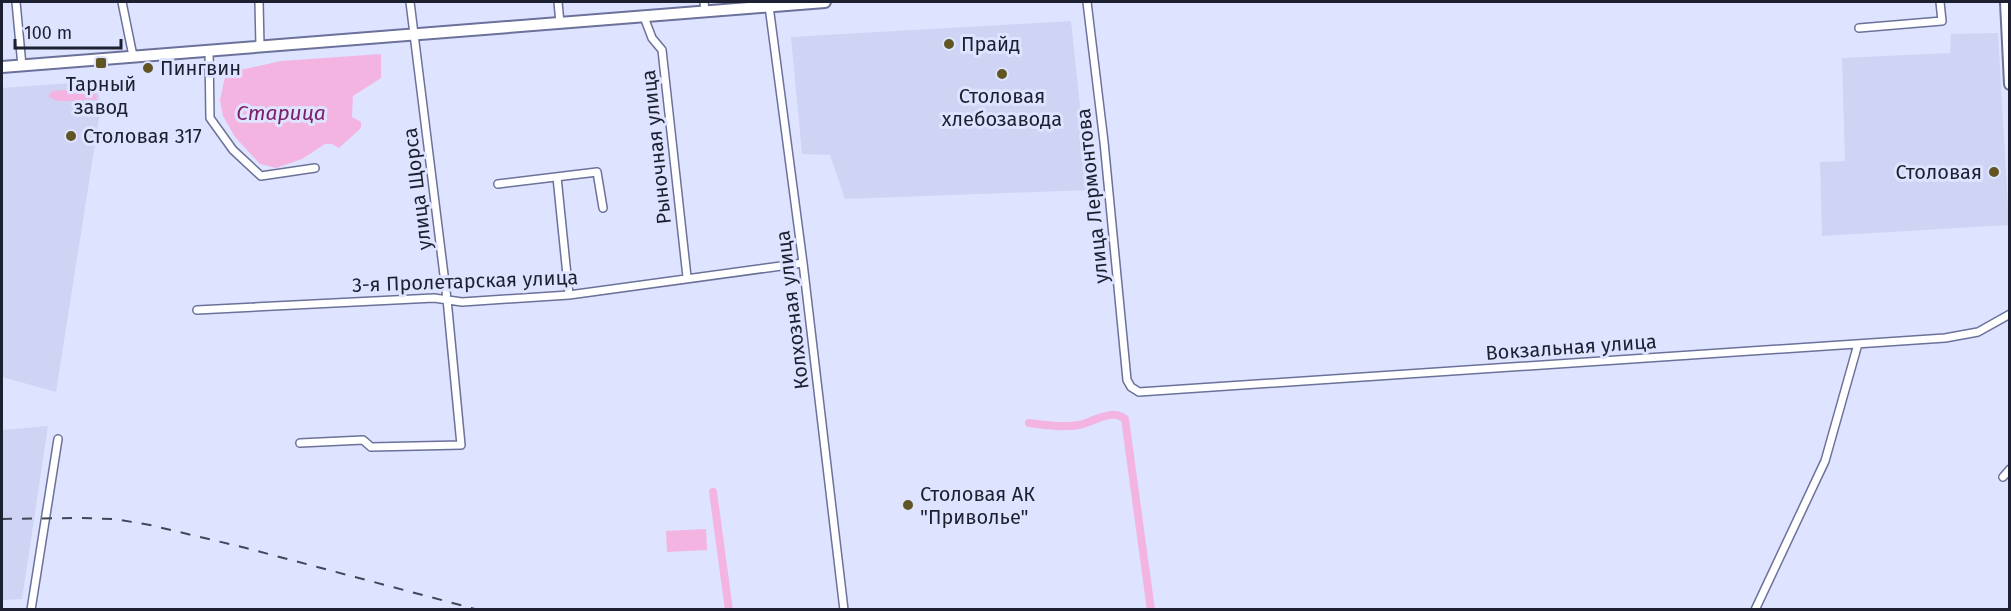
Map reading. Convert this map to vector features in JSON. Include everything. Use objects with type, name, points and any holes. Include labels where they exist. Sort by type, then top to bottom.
[{"type":"street","points":[[16,2],[22,66]]},
{"type":"street","points":[[123,2],[133,56]]},
{"type":"street","points":[[259,2],[260,46]]},
{"type":"street","name":"улица Щорса","points":[[300,443],[363,440],[370,447],[461,445],[447,299],[416,34],[410,2]]},
{"type":"street","points":[[558,2],[560,23]]},
{"type":"street","points":[[2,67],[644,17],[704,6],[769,6],[825,2]]},
{"type":"street","name":"улица Лермонтова","points":[[1087,2],[1104,142],[1126,371],[1131,387]]},
{"type":"street","points":[[1859,28],[1942,21],[1941,2]]},
{"type":"street","points":[[2006,2],[2010,84]]},
{"type":"street","name":"Колхозная улица","points":[[769,6],[803,263],[844,609]]},
{"type":"street","name":"Рыночная улица","points":[[644,17],[652,38],[662,50],[687,278]]},
{"type":"street","points":[[209,50],[210,118],[233,150],[261,176],[315,168]]},
{"type":"street","points":[[498,184],[597,172],[603,208]]},
{"type":"street","points":[[557,177],[569,295]]},
{"type":"street","name":"3-я Пролетарская улица","points":[[197,310],[434,298],[462,302],[569,295],[803,263]]},
{"type":"street","name":"Вокзальная улица","points":[[1131,387],[1139,392],[1164,392],[1945,338],[1978,332],[2010,314]]},
{"type":"street","points":[[1755,609],[1825,461],[1858,344]]},
{"type":"street","points":[[31,609],[58,439]]},
{"type":"street","points":[[2003,477],[2010,469]]},
{"type":"shaded area","points":[[1071,21],[1089,190],[845,199],[830,155],[802,154],[791,37]]},
{"type":"shaded area","points":[[1998,33],[2009,225],[1822,236],[1820,162],[1845,161],[1842,58],[1950,53],[1951,34]]},
{"type":"shaded area","name":"Тарный завод","points":[[98,81],[100,112],[56,392],[2,377],[2,88]]},
{"type":"shaded area","points":[[48,426],[22,599],[2,600],[2,430]]},
{"type":"water","name":"Старица","points":[[381,54],[381,78],[353,96],[352,117],[361,122],[361,128],[339,148],[332,144],[325,144],[302,159],[276,168],[260,164],[235,137],[223,116],[220,100],[225,77],[231,72],[281,61]]},
{"type":"water","points":[[90,88],[96,92],[97,100],[59,101],[48,96],[52,91]]},
{"type":"water","points":[[706,529],[707,550],[667,552],[666,531]]},
{"type":"waterway","points":[[1029,423],[1054,426],[1079,425],[1108,415],[1125,419],[1151,610]]},
{"type":"waterway","points":[[713,492],[729,610]]},
{"type":"railway","points":[[2,519],[115,519],[150,525],[479,610]]},
{"type":"place","name":"Прайд","points":[[949,44]]},
{"type":"place","name":"Тарный завод","points":[[101,63]]},
{"type":"place","name":"Пингвин","points":[[148,68]]},
{"type":"place","name":"Столовая хлебозавода","points":[[1002,74]]},
{"type":"place","name":"Столовая 317","points":[[71,136]]},
{"type":"place","name":"Столовая","points":[[1994,172]]},
{"type":"place","name":"Столовая АК \"Приволье\"","points":[[908,505]]}]
